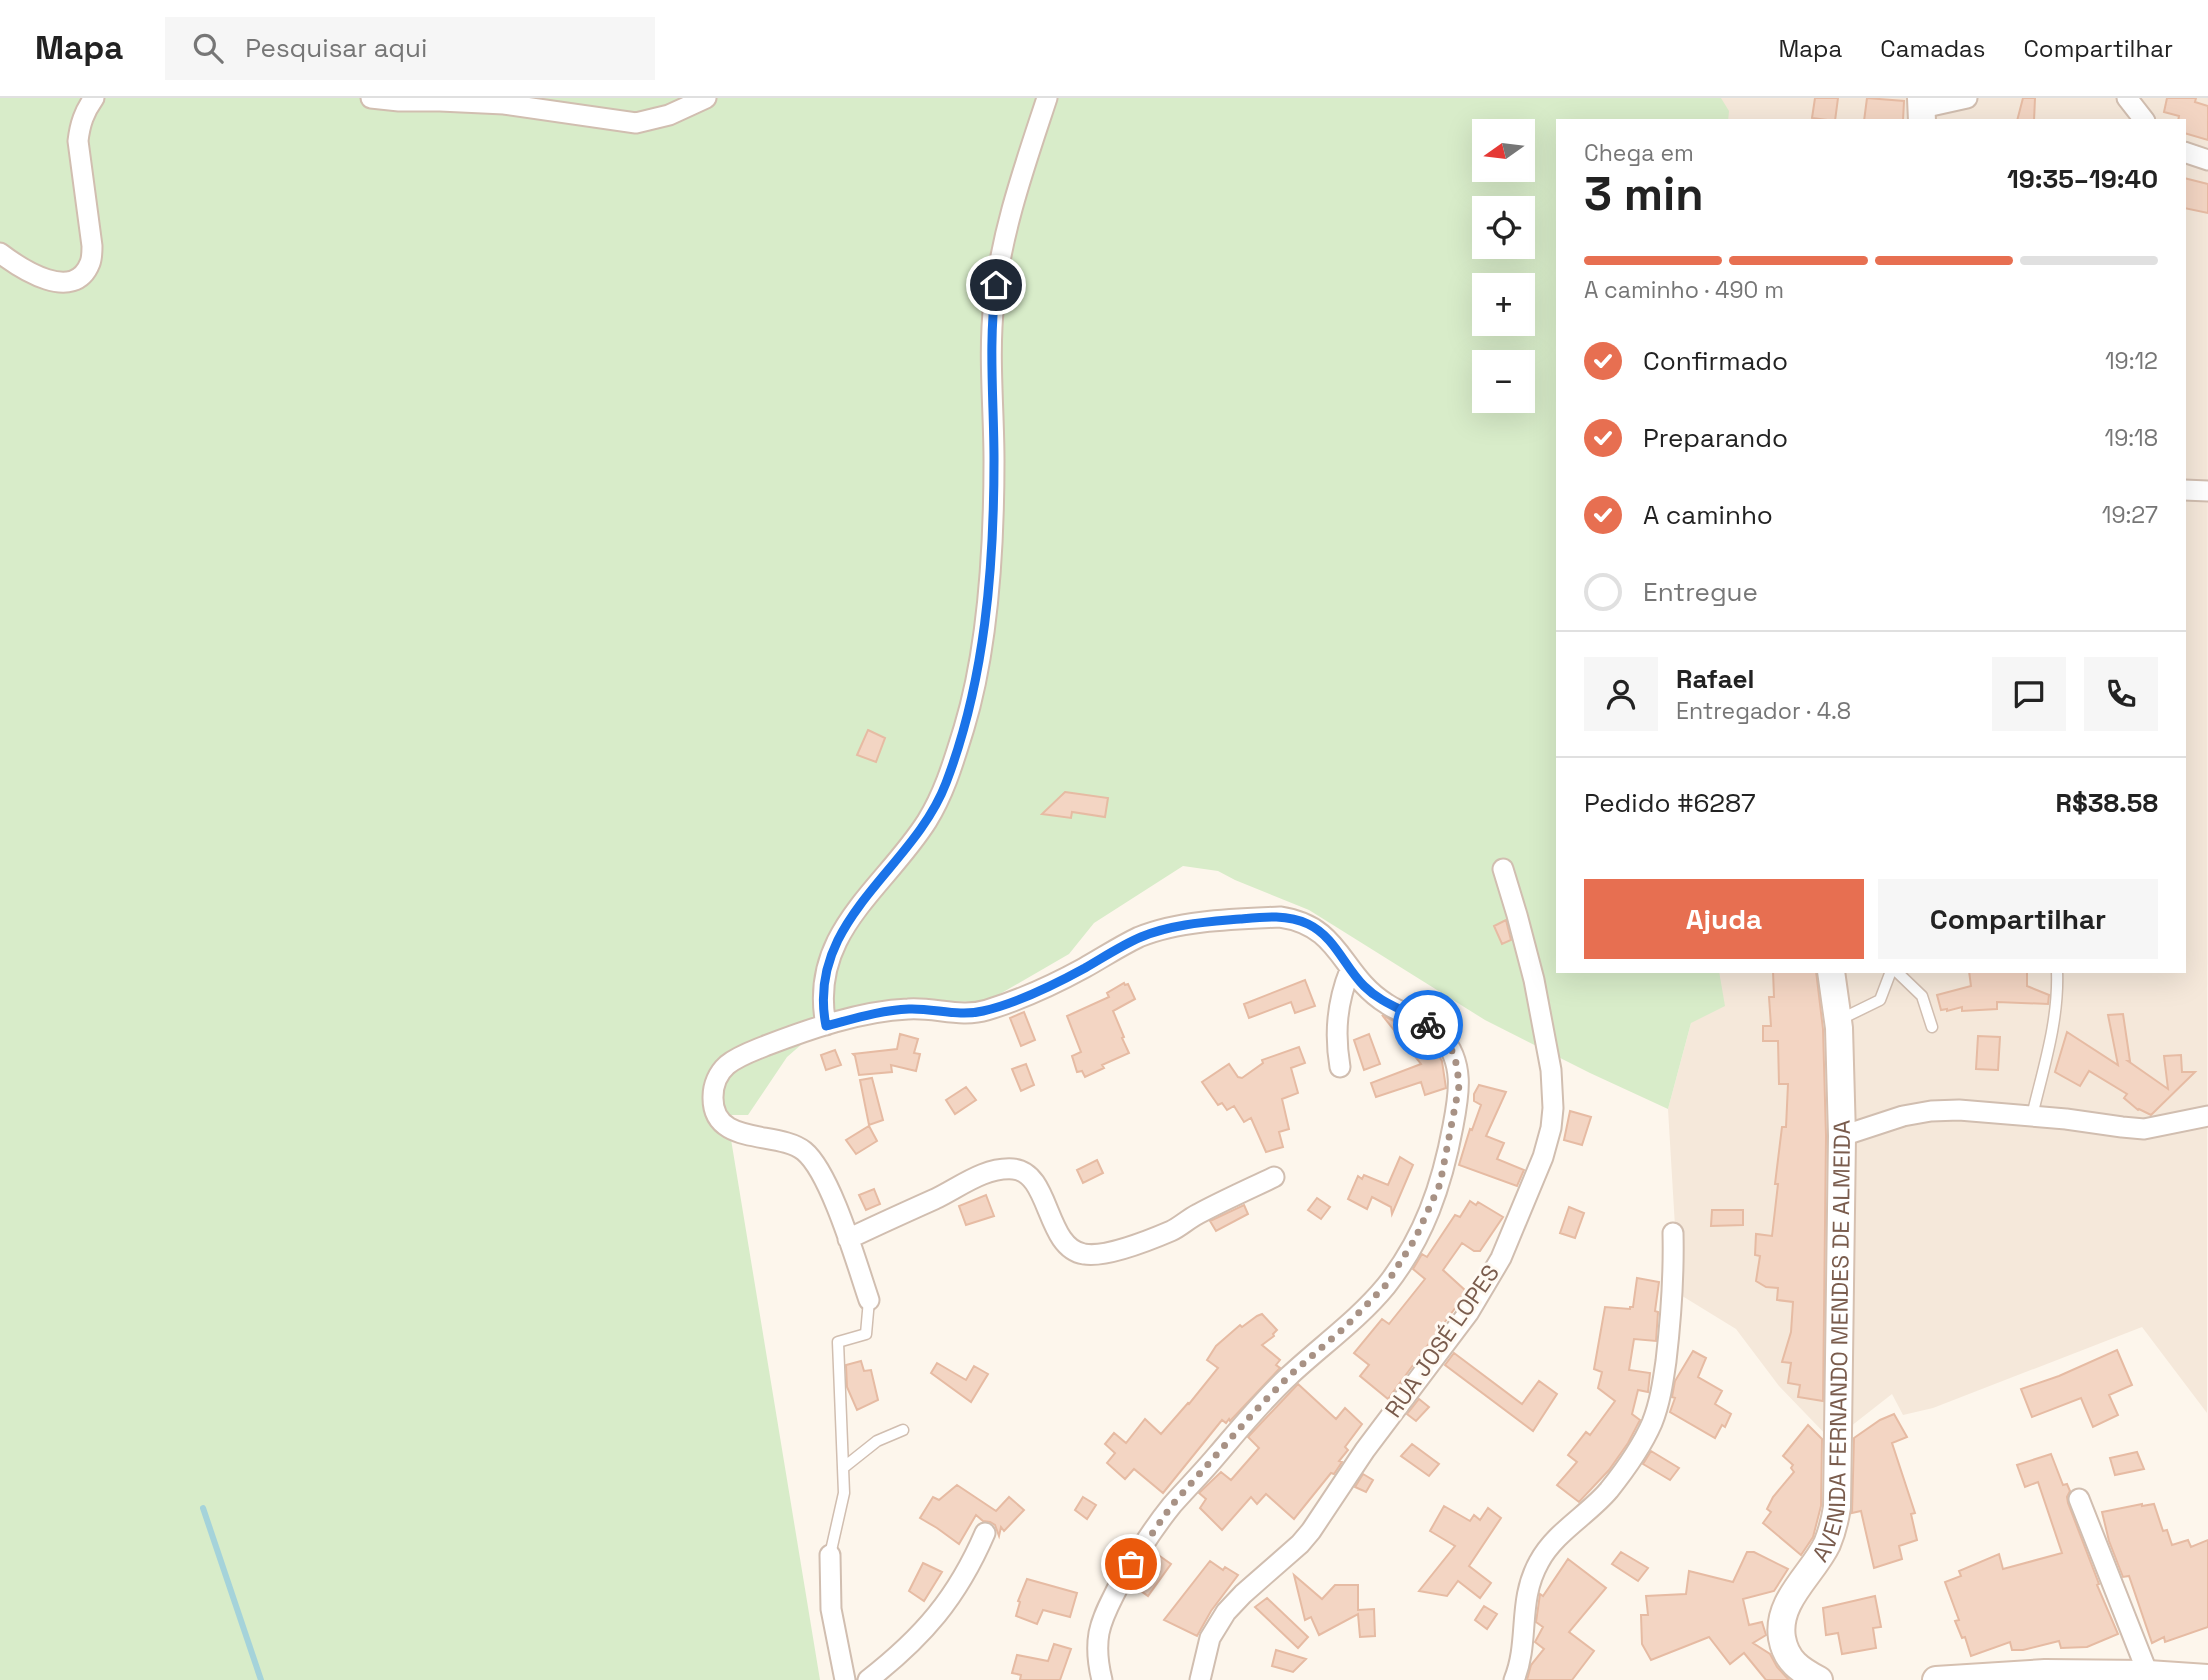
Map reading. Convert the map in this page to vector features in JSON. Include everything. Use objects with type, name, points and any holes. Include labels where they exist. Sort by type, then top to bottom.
[{"type":"street","points":[[0,253],[33,274],[59,282],[70,281],[82,274],[90,262],[92,246],[78,141],[86,109],[94,98]]},
{"type":"street","points":[[371,98],[504,104],[636,123],[669,115],[706,98]]},
{"type":"street","points":[[826,1026],[822,998],[824,978],[840,935],[869,892],[928,819],[947,781],[965,725],[976,678],[984,624],[992,541],[994,302],[1014,200],[1047,98]]},
{"type":"street","points":[[1922,109],[1967,98]]},
{"type":"street","points":[[2127,98],[2143,119]]},
{"type":"street","points":[[2186,153],[2208,160]]},
{"type":"street","points":[[2186,490],[2208,491]]},
{"type":"street","name":"RUA JOSÉ LOPES","points":[[1200,1680],[1210,1637],[1226,1612],[1311,1531],[1365,1450],[1469,1312],[1501,1258],[1543,1157],[1553,1108],[1550,1069],[1534,980],[1503,869]]},
{"type":"street","points":[[869,1300],[848,1238],[823,1177],[813,1160],[793,1144],[745,1135],[721,1122],[714,1110],[712,1096],[716,1079],[727,1065],[763,1047],[871,1014],[908,1009],[967,1013],[987,1010],[1036,992],[1140,937],[1173,928],[1228,920],[1280,917],[1308,924],[1330,940],[1350,970],[1372,993],[1388,1005],[1422,1020],[1451,1048],[1457,1066],[1459,1086],[1440,1184],[1421,1229],[1385,1286],[1366,1307],[1269,1396],[1172,1505],[1127,1572],[1103,1616],[1097,1652],[1102,1680]]},
{"type":"street","points":[[1340,1067],[1336,1018],[1350,970]]},
{"type":"street","name":"AVENIDA FERNANDO MENDES DE ALMEIDA","points":[[1819,1680],[1797,1668],[1787,1655],[1781,1624],[1790,1599],[1827,1543],[1837,1507],[1842,1136],[1838,1021],[1830,973]]},
{"type":"street","points":[[1842,1136],[1903,1116],[1931,1111],[1959,1110],[2032,1116],[2144,1129],[2208,1116]]},
{"type":"street","points":[[848,1238],[941,1196],[980,1175],[993,1170],[1013,1169],[1031,1178],[1063,1241],[1072,1250],[1095,1255],[1172,1231],[1196,1215],[1274,1177]]},
{"type":"street","points":[[1514,1680],[1522,1656],[1527,1589],[1540,1560],[1552,1544],[1608,1491],[1636,1452],[1652,1423],[1660,1398],[1671,1318],[1673,1233]]},
{"type":"street","points":[[2079,1499],[2148,1674]]},
{"type":"street","points":[[868,1680],[915,1640],[948,1602],[985,1533]]},
{"type":"street","points":[[830,1556],[831,1609],[845,1680]]},
{"type":"street","points":[[1936,1680],[2148,1674],[2208,1678]]},
{"type":"lane","points":[[1838,1021],[1880,1000],[1892,973]]},
{"type":"lane","points":[[1895,973],[1922,996],[1932,1027]]},
{"type":"lane","points":[[2032,1116],[2054,1023],[2057,973]]},
{"type":"lane","points":[[830,1556],[844,1493],[838,1342],[866,1334],[869,1300]]},
{"type":"lane","points":[[843,1468],[877,1441],[903,1430]]},
{"type":"shaded area","points":[[1577,98],[2208,98],[2207,1413],[2142,1327],[1933,1408],[1903,1415],[1892,1394],[1832,1441],[1779,1386],[1736,1329],[1679,1294],[1668,1109],[1691,1023],[1716,973],[2186,973],[2186,119],[1556,119],[1556,126],[1535,177],[1535,128]]},
{"type":"shaded area","points":[[1492,182],[1533,182],[1527,196],[1508,196]]},
{"type":"green space","points":[[0,98],[1721,98],[1729,111],[1728,119],[1556,119],[1556,973],[1719,973],[1725,1006],[1691,1023],[1668,1109],[1485,1020],[1309,910],[1218,871],[1183,866],[1094,923],[1069,954],[986,1002],[924,1001],[833,1017],[787,1057],[748,1115],[727,1115],[820,1680],[0,1680]]},
{"type":"building","points":[[1815,98],[1838,98],[1835,119],[1812,118]]},
{"type":"building","points":[[1867,98],[1904,101],[1903,119],[1864,119]]},
{"type":"building","points":[[2023,98],[2035,98],[2034,119],[2018,119]]},
{"type":"building","points":[[2167,98],[2196,98],[2195,102],[2208,106],[2208,140],[2186,134],[2186,119],[2178,119],[2179,116],[2164,112]]},
{"type":"building","points":[[2186,178],[2208,184],[2208,213],[2186,208]]},
{"type":"building","points":[[868,730],[885,738],[876,762],[857,755]]},
{"type":"building","points":[[1065,792],[1108,798],[1105,817],[1072,812],[1071,818],[1042,814]]},
{"type":"building","points":[[1506,920],[1511,940],[1502,944],[1494,926]]},
{"type":"building","points":[[1773,973],[1816,973],[1823,1029],[1826,1136],[1823,1401],[1798,1397],[1800,1385],[1788,1383],[1791,1363],[1782,1362],[1791,1332],[1793,1302],[1777,1300],[1778,1288],[1766,1287],[1756,1281],[1760,1256],[1755,1255],[1756,1234],[1772,1236],[1782,1127],[1786,1127],[1788,1084],[1779,1084],[1778,1041],[1763,1041],[1763,1026],[1771,1026],[1769,997],[1774,997]]},
{"type":"building","points":[[1969,973],[2027,973],[2027,986],[2049,995],[2048,1004],[1997,1002],[1997,1009],[1962,1011],[1962,1007],[1941,1010],[1937,995],[1971,986]]},
{"type":"building","points":[[1305,980],[1315,1006],[1295,1013],[1291,1002],[1249,1018],[1244,1004]]},
{"type":"building","points":[[1124,983],[1128,984],[1135,999],[1113,1011],[1129,1053],[1102,1065],[1104,1068],[1085,1077],[1082,1071],[1077,1072],[1072,1056],[1081,1052],[1067,1016],[1109,997],[1107,993]]},
{"type":"building","points":[[1024,1012],[1035,1040],[1021,1046],[1010,1018]]},
{"type":"building","points":[[2123,1014],[2128,1061],[2168,1089],[2164,1056],[2181,1055],[2182,1072],[2195,1072],[2151,1115],[2138,1110],[2124,1098],[2127,1094],[2089,1071],[2080,1086],[2055,1072],[2067,1032],[2118,1065],[2108,1015]]},
{"type":"building","points":[[1382,1015],[1416,1032],[1432,1044],[1442,1061],[1446,1088],[1425,1095],[1421,1082],[1376,1097],[1371,1083],[1421,1064]]},
{"type":"building","points":[[900,1034],[918,1039],[914,1053],[920,1054],[916,1071],[891,1065],[892,1072],[859,1075],[853,1054],[897,1049]]},
{"type":"building","points":[[1369,1034],[1380,1064],[1364,1070],[1354,1040]]},
{"type":"building","points":[[1978,1036],[2000,1037],[1998,1070],[1976,1069]]},
{"type":"building","points":[[1299,1047],[1305,1063],[1291,1068],[1298,1093],[1282,1099],[1289,1129],[1279,1132],[1283,1147],[1266,1152],[1251,1118],[1244,1122],[1234,1106],[1227,1110],[1222,1103],[1218,1105],[1202,1082],[1229,1064],[1238,1077],[1242,1078],[1263,1063],[1262,1060]]},
{"type":"building","points":[[835,1050],[841,1065],[826,1070],[821,1055]]},
{"type":"building","points":[[1026,1064],[1034,1085],[1021,1091],[1012,1069]]},
{"type":"building","points":[[872,1078],[883,1120],[869,1125],[860,1080]]},
{"type":"building","points":[[1479,1085],[1506,1092],[1486,1136],[1504,1143],[1497,1159],[1524,1170],[1517,1186],[1459,1165],[1481,1105],[1474,1101]]},
{"type":"building","points":[[966,1087],[976,1100],[955,1114],[946,1100]]},
{"type":"building","points":[[1570,1111],[1591,1117],[1582,1145],[1564,1140]]},
{"type":"building","points":[[869,1126],[877,1141],[856,1154],[846,1140]]},
{"type":"building","points":[[1400,1157],[1413,1165],[1392,1214],[1391,1207],[1372,1197],[1367,1209],[1348,1199],[1358,1176],[1362,1179],[1364,1175],[1388,1185]]},
{"type":"building","points":[[1097,1160],[1103,1173],[1083,1183],[1077,1170]]},
{"type":"building","points":[[874,1189],[880,1204],[866,1210],[859,1195]]},
{"type":"building","points":[[986,1195],[994,1216],[966,1225],[959,1206]]},
{"type":"building","points":[[1317,1198],[1330,1207],[1321,1219],[1308,1210]]},
{"type":"building","points":[[1470,1201],[1476,1205],[1478,1202],[1503,1217],[1480,1251],[1474,1251],[1462,1243],[1443,1270],[1467,1292],[1388,1399],[1360,1376],[1369,1365],[1354,1353],[1382,1319],[1389,1324],[1425,1279],[1413,1269],[1422,1254],[1427,1257],[1455,1215],[1460,1217]]},
{"type":"building","points":[[1244,1205],[1248,1214],[1216,1231],[1210,1221]]},
{"type":"building","points":[[1569,1207],[1584,1213],[1575,1238],[1560,1233]]},
{"type":"building","points":[[1712,1210],[1743,1210],[1743,1225],[1711,1226]]},
{"type":"building","points":[[1637,1278],[1659,1282],[1655,1311],[1658,1312],[1656,1341],[1634,1339],[1629,1370],[1650,1373],[1648,1392],[1638,1390],[1632,1414],[1640,1420],[1628,1443],[1609,1470],[1579,1502],[1557,1485],[1577,1462],[1568,1455],[1586,1432],[1590,1435],[1615,1401],[1598,1388],[1602,1372],[1594,1369],[1605,1307],[1633,1307]]},
{"type":"building","points":[[1262,1314],[1277,1330],[1274,1336],[1262,1345],[1280,1360],[1276,1365],[1280,1368],[1230,1421],[1229,1419],[1226,1423],[1222,1420],[1163,1493],[1134,1469],[1125,1479],[1107,1463],[1115,1453],[1105,1444],[1114,1433],[1126,1443],[1145,1419],[1161,1434],[1218,1368],[1207,1360],[1216,1346],[1240,1325],[1242,1327]]},
{"type":"building","points":[[2117,1350],[2132,1385],[2109,1395],[2118,1415],[2093,1427],[2081,1398],[2032,1417],[2021,1389],[2059,1376]]},
{"type":"building","points":[[1693,1351],[1706,1358],[1698,1377],[1722,1391],[1715,1404],[1731,1414],[1725,1427],[1722,1425],[1715,1438],[1670,1412],[1675,1398],[1672,1397],[1675,1381]]},
{"type":"building","points":[[1454,1353],[1522,1404],[1539,1381],[1557,1394],[1533,1431],[1445,1365]]},
{"type":"building","points":[[861,1361],[864,1371],[871,1370],[878,1400],[857,1410],[847,1387],[846,1365]]},
{"type":"building","points":[[937,1363],[966,1380],[974,1366],[988,1374],[971,1402],[931,1373]]},
{"type":"building","points":[[1298,1384],[1336,1419],[1345,1408],[1362,1424],[1345,1447],[1348,1450],[1339,1461],[1342,1462],[1334,1474],[1331,1473],[1294,1519],[1266,1494],[1257,1504],[1251,1497],[1222,1530],[1200,1508],[1206,1499],[1199,1493],[1221,1472],[1231,1480],[1259,1448],[1248,1437]]},
{"type":"building","points":[[1419,1399],[1429,1407],[1416,1421],[1407,1414]]},
{"type":"building","points":[[1894,1414],[1907,1437],[1892,1443],[1915,1513],[1911,1514],[1917,1540],[1899,1546],[1902,1559],[1874,1568],[1861,1511],[1852,1513],[1854,1438]]},
{"type":"building","points":[[1808,1425],[1822,1439],[1821,1506],[1813,1537],[1801,1555],[1763,1523],[1771,1512],[1767,1509],[1773,1497],[1794,1472],[1791,1468],[1793,1465],[1783,1456]]},
{"type":"building","points":[[1412,1444],[1439,1464],[1429,1476],[1401,1456]]},
{"type":"building","points":[[1651,1451],[1679,1468],[1670,1480],[1643,1464]]},
{"type":"building","points":[[2137,1452],[2144,1469],[2115,1475],[2110,1458]]},
{"type":"building","points":[[2051,1454],[2063,1485],[2067,1484],[2070,1491],[2068,1503],[2099,1584],[2097,1585],[2118,1634],[2087,1647],[2061,1648],[2059,1641],[2012,1650],[2010,1642],[1971,1656],[1965,1637],[1962,1638],[1955,1621],[1959,1620],[1945,1582],[1961,1576],[1959,1571],[1999,1554],[2003,1569],[2062,1553],[2038,1482],[2025,1487],[2017,1465]]},
{"type":"building","points":[[1363,1474],[1373,1480],[1366,1492],[1355,1487]]},
{"type":"building","points":[[957,1485],[996,1511],[1009,1497],[1024,1510],[1004,1531],[1001,1527],[999,1536],[995,1525],[976,1515],[959,1544],[920,1518],[933,1497],[939,1500]]},
{"type":"building","points":[[1083,1497],[1096,1505],[1087,1519],[1075,1510]]},
{"type":"building","points":[[2154,1504],[2163,1531],[2167,1530],[2172,1545],[2188,1540],[2191,1547],[2208,1540],[2208,1627],[2165,1642],[2164,1637],[2152,1643],[2129,1576],[2123,1577],[2109,1541],[2102,1512]]},
{"type":"building","points":[[1444,1506],[1470,1521],[1474,1515],[1480,1520],[1488,1508],[1501,1518],[1469,1566],[1491,1583],[1480,1598],[1458,1581],[1447,1596],[1419,1591],[1455,1546],[1430,1531]]},
{"type":"building","points":[[1154,1552],[1171,1564],[1148,1596],[1134,1586]]},
{"type":"building","points":[[1621,1552],[1648,1568],[1638,1581],[1612,1564]]},
{"type":"building","points":[[1747,1552],[1754,1552],[1788,1569],[1774,1591],[1743,1599],[1749,1625],[1762,1622],[1766,1635],[1753,1643],[1770,1654],[1789,1680],[1766,1680],[1744,1653],[1730,1664],[1709,1637],[1651,1660],[1642,1644],[1641,1615],[1648,1615],[1646,1596],[1686,1594],[1689,1571],[1733,1582]]},
{"type":"building","points":[[1568,1559],[1606,1588],[1569,1632],[1594,1651],[1572,1680],[1527,1680],[1531,1665],[1544,1649],[1535,1642],[1543,1627],[1536,1622],[1540,1594],[1543,1596]]},
{"type":"building","points":[[1210,1561],[1223,1570],[1225,1567],[1238,1575],[1211,1611],[1197,1636],[1164,1620]]},
{"type":"building","points":[[923,1563],[942,1572],[924,1601],[909,1591]]},
{"type":"building","points":[[1294,1575],[1322,1599],[1335,1585],[1358,1585],[1358,1610],[1374,1609],[1375,1636],[1360,1637],[1358,1614],[1319,1635],[1311,1617],[1305,1620]]},
{"type":"building","points":[[1027,1579],[1077,1593],[1070,1617],[1043,1610],[1037,1624],[1016,1616],[1020,1602],[1018,1601]]},
{"type":"building","points":[[1875,1596],[1881,1627],[1873,1628],[1876,1648],[1842,1654],[1838,1633],[1826,1635],[1823,1608]]},
{"type":"building","points":[[1267,1598],[1308,1637],[1298,1648],[1255,1607]]},
{"type":"building","points":[[1484,1606],[1497,1614],[1487,1629],[1475,1620]]},
{"type":"building","points":[[1054,1644],[1071,1649],[1060,1680],[1020,1680],[1021,1675],[1012,1673],[1017,1655],[1048,1661]]},
{"type":"building","points":[[1276,1650],[1306,1659],[1293,1672],[1272,1666]]},
{"type":"waterway","points":[[203,1508],[261,1680]]},
{"type":"way so far","points":[[1131,1564],[1172,1505],[1255,1411],[1385,1286],[1415,1239],[1436,1198],[1452,1131],[1459,1086],[1457,1066],[1451,1048],[1428,1025]]},
{"type":"route","points":[[996,285],[992,325],[992,541],[976,678],[965,725],[939,800],[912,841],[869,892],[840,935],[826,967],[822,998],[826,1026],[871,1014],[908,1009],[967,1013],[987,1010],[1036,992],[1127,943],[1154,932],[1189,925],[1280,917],[1308,924],[1318,931],[1330,940],[1350,970],[1372,993],[1388,1005],[1428,1025]]}]
